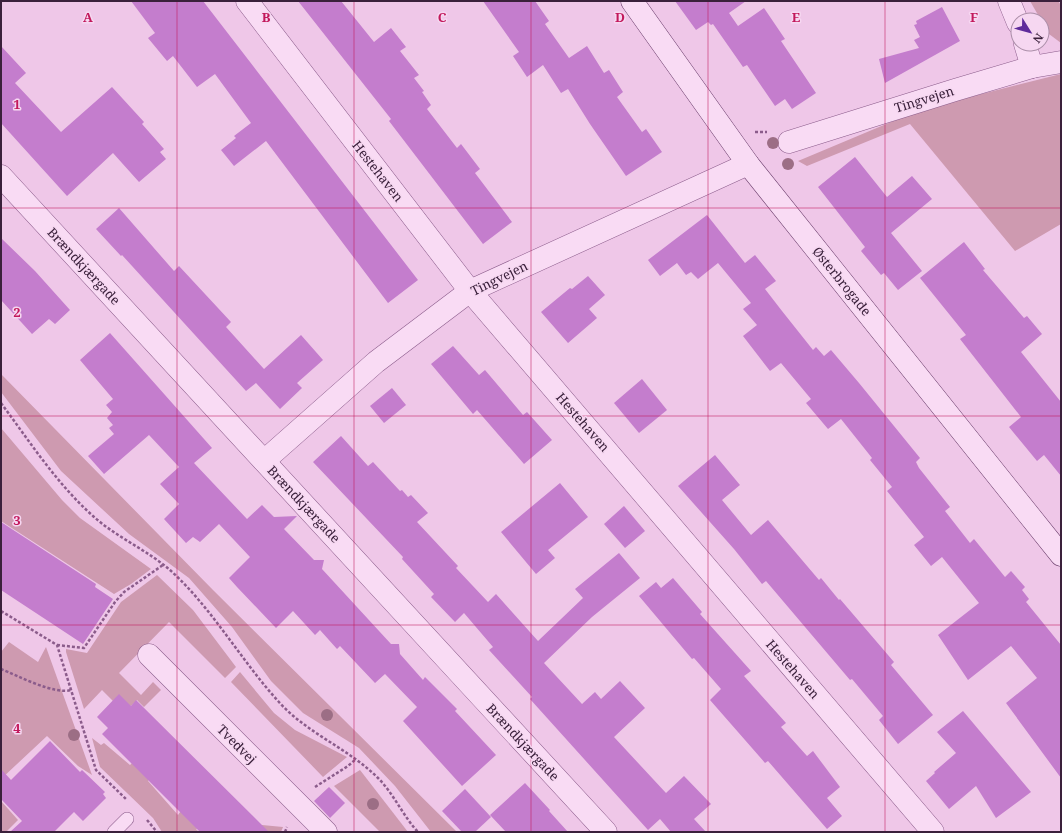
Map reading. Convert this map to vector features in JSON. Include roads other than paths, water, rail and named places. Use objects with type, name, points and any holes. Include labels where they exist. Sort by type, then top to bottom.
[{"type":"street","name":"Hestehaven","points":[[248,1],[470,290],[933,832]]},
{"type":"street","name":"Østerbrogade","points":[[632,1],[748,164],[1061,555]]},
{"type":"street","points":[[1009,1],[1014,12]]},
{"type":"street","points":[[1027,52],[1032,67]]},
{"type":"street","name":"Tingvejen","points":[[789,142],[869,116],[1032,67],[1061,62]]},
{"type":"street","name":"Tingvejen","points":[[264,461],[376,362],[470,290],[748,164]]},
{"type":"street","name":"Brændkjærgade","points":[[1,176],[606,832]]},
{"type":"street","name":"Tvedvej","points":[[149,656],[326,832]]},
{"type":"lane","points":[[114,832],[127,819]]}]
